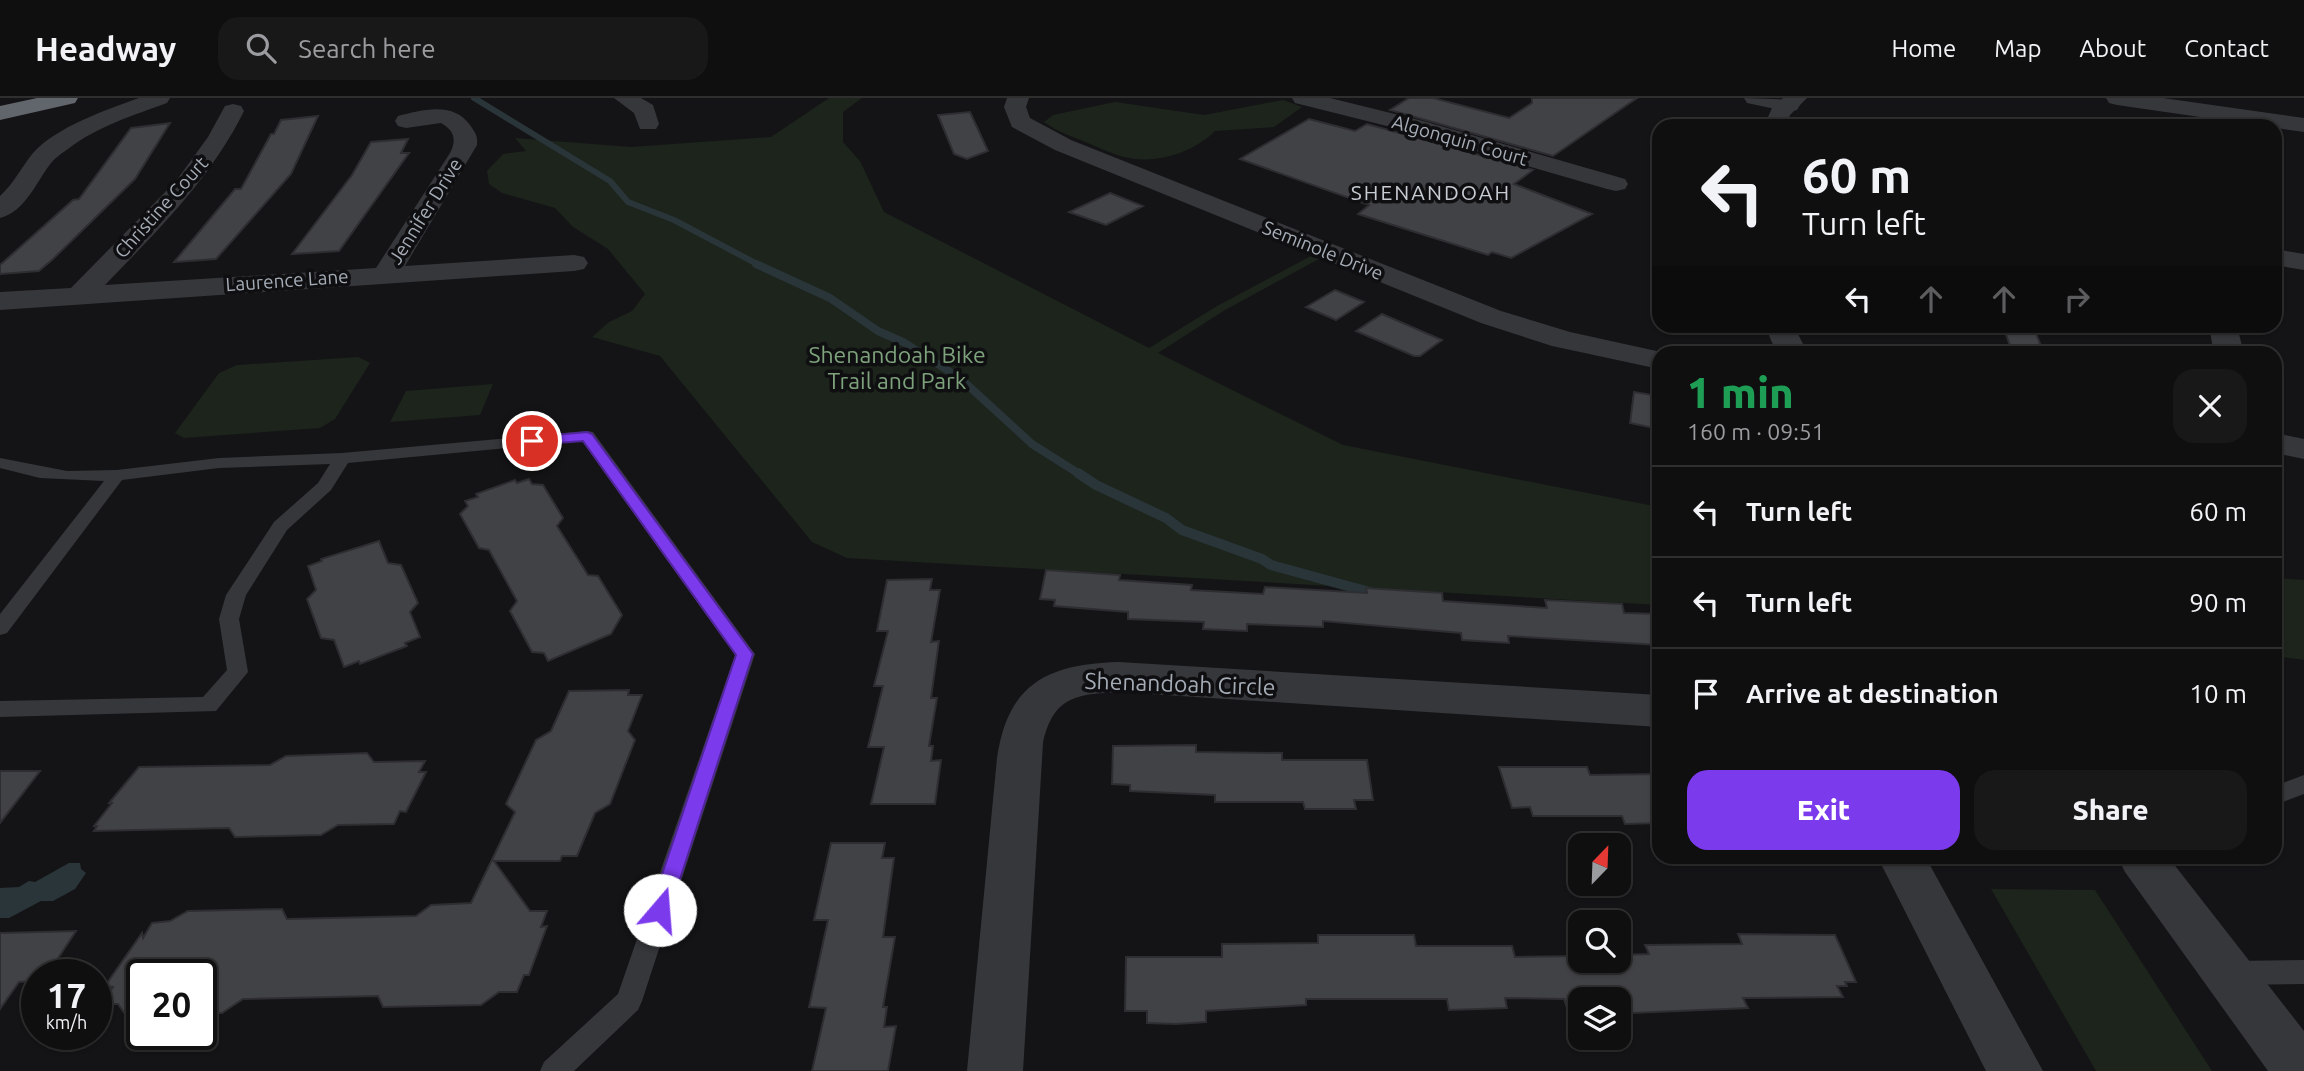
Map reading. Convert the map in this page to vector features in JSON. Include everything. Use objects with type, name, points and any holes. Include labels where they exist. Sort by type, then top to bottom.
[{"type":"highway","points":[[0,113],[67,98]]},
{"type":"street","points":[[0,210],[21,190],[44,157],[63,141],[108,117],[159,98]]},
{"type":"street","points":[[625,98],[645,110],[648,124]]},
{"type":"street","name":"Seminole Drive","points":[[1018,98],[1014,107],[1020,122],[1063,145],[1491,317],[1563,340],[1652,359]]},
{"type":"street","name":"Algonquin Court","points":[[1303,98],[1415,126],[1616,184]]},
{"type":"street","points":[[1755,98],[1792,102]]},
{"type":"street","points":[[2117,98],[2262,119]]},
{"type":"street","points":[[1778,119],[1792,102]]},
{"type":"street","name":"Christine Court","points":[[79,296],[194,174],[227,126],[233,111]]},
{"type":"street","name":"Jennifer Drive","points":[[387,273],[462,153],[466,142],[462,128],[449,117],[433,115],[406,121]]},
{"type":"street","points":[[2282,122],[2304,125]]},
{"type":"street","points":[[2282,258],[2304,262]]},
{"type":"street","name":"Laurence Lane","points":[[0,301],[573,262]]},
{"type":"street","points":[[2282,444],[2304,449]]},
{"type":"street","name":"Shenandoah Circle","points":[[995,1071],[1024,728],[1039,701],[1059,687],[1082,678],[1119,677],[1652,711]]},
{"type":"street","points":[[1905,864],[2015,1071]]},
{"type":"street","points":[[2146,864],[2301,1071]]},
{"type":"lane","points":[[0,463],[9,463],[40,473],[67,476],[117,475],[219,463],[342,458],[587,436],[745,654],[629,1001],[554,1071]]},
{"type":"lane","points":[[0,709],[208,705],[238,673],[229,619],[236,595],[280,526],[325,486],[342,458]]},
{"type":"lane","points":[[0,628],[117,475]]},
{"type":"lane","points":[[2282,793],[2304,784]]},
{"type":"lane","points":[[2227,973],[2304,972]]},
{"type":"green space","name":"Shenandoah Bike Trail and Park","points":[[829,98],[862,98],[843,112],[843,142],[860,161],[884,212],[1149,348],[1217,306],[1311,256],[1319,259],[1225,310],[1158,353],[1343,445],[1652,506],[1652,605],[847,558],[812,542],[660,356],[592,337],[609,322],[632,311],[645,294],[608,249],[573,227],[555,208],[502,193],[489,184],[487,171],[503,154],[526,151],[515,138],[631,147],[771,137]]},
{"type":"green space","points":[[1283,100],[1302,107],[1274,127],[1215,131],[1185,151],[1161,158],[1124,157],[1066,134],[1044,122],[1053,115],[1115,102],[1204,115]]},
{"type":"green space","points":[[358,357],[370,363],[335,419],[320,428],[184,438],[175,433],[219,373],[237,365]]},
{"type":"green space","points":[[493,384],[480,415],[390,422],[406,391]]},
{"type":"green space","points":[[2282,578],[2304,580],[2304,660],[2282,657]]},
{"type":"green space","points":[[1991,889],[2095,890],[2212,1071],[2096,1071]]},
{"type":"shaded area","points":[[69,863],[80,863],[81,869],[86,873],[75,889],[53,901],[41,901],[9,918],[0,918],[0,888],[19,887],[29,881],[35,882]]},
{"type":"building","points":[[1409,98],[1433,98],[1509,118],[1532,103],[1532,98],[1637,98],[1553,156],[1390,110]]},
{"type":"building","points":[[970,112],[988,151],[967,159],[954,154],[938,115]]},
{"type":"building","points":[[318,116],[291,174],[216,259],[174,262],[235,189],[241,189],[281,120]]},
{"type":"building","points":[[1309,119],[1355,131],[1367,124],[1533,170],[1514,184],[1592,214],[1511,258],[1492,252],[1488,255],[1358,214],[1369,205],[1240,159]]},
{"type":"building","points":[[170,123],[135,179],[53,259],[39,271],[0,274],[0,265],[73,200],[79,199],[131,128]]},
{"type":"building","points":[[408,139],[401,153],[409,153],[339,251],[292,254],[352,175],[371,142]]},
{"type":"building","points":[[1110,193],[1143,206],[1106,225],[1069,212]]},
{"type":"building","points":[[1335,290],[1364,302],[1336,320],[1306,307]]},
{"type":"building","points":[[1382,314],[1442,340],[1420,356],[1414,356],[1356,331]]},
{"type":"building","points":[[2006,333],[2036,333],[2041,346],[2010,346]]},
{"type":"building","points":[[1634,392],[1652,395],[1652,428],[1630,423]]},
{"type":"building","points":[[529,479],[532,484],[543,485],[563,518],[557,526],[588,575],[598,576],[622,615],[611,634],[548,661],[544,653],[532,652],[510,611],[517,601],[489,550],[479,548],[460,514],[468,506],[465,501],[478,497],[476,494],[515,480],[517,483]]},
{"type":"building","points":[[379,541],[388,563],[401,565],[418,603],[410,612],[420,637],[405,643],[407,646],[360,664],[359,661],[344,667],[334,640],[321,638],[307,599],[316,590],[308,566],[322,561],[321,559]]},
{"type":"building","points":[[1046,570],[1120,575],[1119,580],[1192,585],[1191,590],[1263,594],[1265,587],[1367,593],[1366,588],[1442,593],[1443,601],[1547,608],[1545,600],[1622,604],[1624,613],[1652,614],[1652,645],[1508,636],[1509,643],[1462,640],[1461,633],[1323,621],[1323,627],[1247,624],[1247,631],[1203,629],[1204,622],[1128,619],[1128,612],[1054,606],[1055,600],[1040,599]]},
{"type":"building","points":[[932,579],[930,590],[940,590],[931,642],[939,641],[931,698],[937,698],[929,746],[933,746],[931,761],[941,760],[935,804],[871,804],[884,747],[868,747],[883,686],[874,686],[888,631],[877,631],[887,580]]},
{"type":"building","points":[[629,690],[628,695],[642,695],[628,731],[635,740],[610,804],[595,813],[577,856],[562,856],[560,861],[494,861],[530,911],[547,911],[541,927],[547,926],[529,975],[524,975],[517,992],[499,992],[481,1005],[383,1007],[378,996],[243,999],[222,1013],[217,1013],[217,959],[126,959],[126,1015],[118,1004],[112,1004],[112,976],[142,933],[143,938],[152,923],[170,921],[188,911],[282,909],[287,919],[416,916],[431,905],[471,903],[515,812],[506,804],[536,740],[551,731],[569,691]]},
{"type":"building","points":[[1196,745],[1196,752],[1282,753],[1282,760],[1367,760],[1373,800],[1354,800],[1356,809],[1305,809],[1303,802],[1215,802],[1215,795],[1130,791],[1130,785],[1112,784],[1113,746]]},
{"type":"building","points":[[367,753],[374,762],[425,761],[419,772],[426,772],[406,812],[400,811],[394,824],[338,825],[321,835],[279,836],[235,837],[229,828],[94,831],[97,826],[94,826],[112,803],[109,803],[139,767],[270,765],[286,756]]},
{"type":"building","points":[[1499,767],[1587,767],[1590,775],[1652,774],[1652,823],[1625,824],[1622,816],[1533,816],[1530,807],[1512,808]]},
{"type":"building","points":[[0,771],[40,771],[0,823]]},
{"type":"building","points":[[831,843],[885,843],[882,858],[894,858],[883,937],[895,937],[883,1007],[887,1007],[884,1027],[896,1026],[888,1071],[812,1071],[826,1008],[809,1007],[828,920],[814,920]]},
{"type":"building","points":[[76,931],[58,959],[21,959],[21,982],[0,1009],[0,933]]},
{"type":"building","points":[[1738,934],[1835,935],[1856,982],[1845,982],[1847,986],[1837,986],[1843,997],[1743,998],[1748,1008],[1631,1013],[1631,987],[1568,987],[1568,1011],[1564,999],[1505,998],[1507,1008],[1449,1010],[1447,999],[1306,999],[1306,1005],[1206,1011],[1206,1022],[1176,1024],[1147,1023],[1147,1011],[1125,1011],[1126,957],[1222,957],[1222,944],[1318,943],[1318,935],[1414,935],[1416,946],[1512,946],[1515,957],[1568,956],[1568,973],[1631,973],[1631,955],[1649,954],[1645,945],[1742,944]]},
{"type":"waterway","points":[[474,98],[610,181],[628,202],[674,220],[759,265]]},
{"type":"waterway","points":[[756,264],[830,298],[878,331],[905,343],[961,379],[1032,444],[1081,475]]},
{"type":"waterway","points":[[1081,475],[1096,485],[1166,518],[1182,530],[1262,559],[1271,565],[1377,594]]},
{"type":"district","name":"SHENANDOAH","points":[[1431,193]]},
{"type":"route","points":[[532,441],[587,436],[745,654],[660,910]]}]
